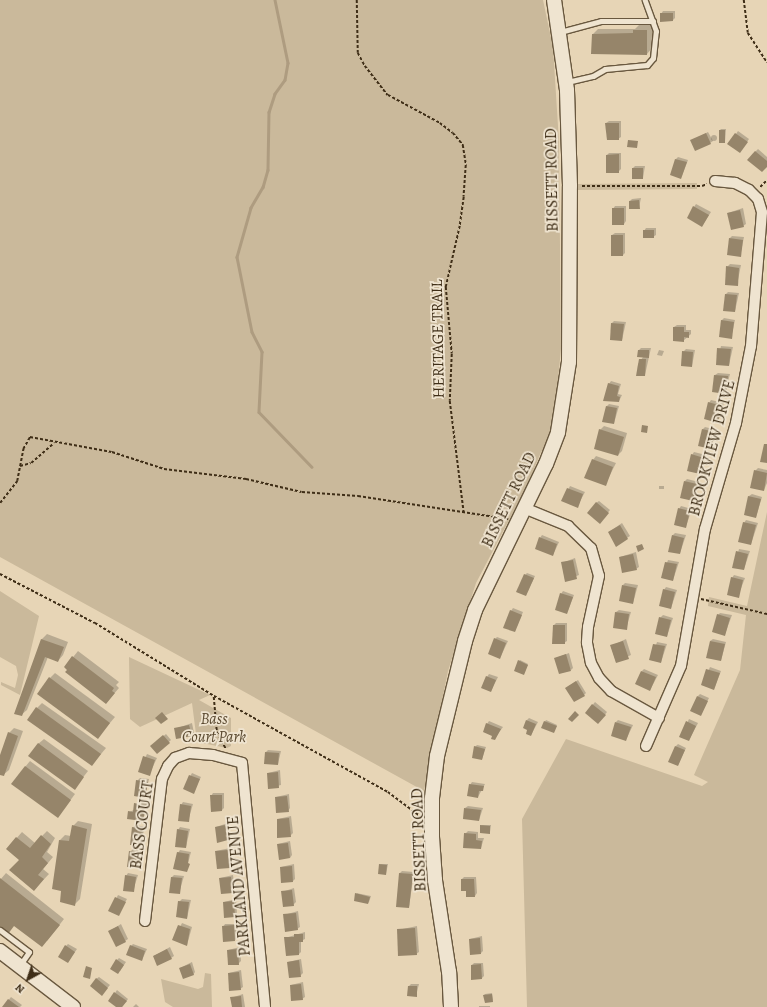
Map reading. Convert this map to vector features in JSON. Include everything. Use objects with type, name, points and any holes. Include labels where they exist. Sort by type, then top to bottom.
[{"type":"main road","name":"BISSETT ROAD","points":[[451,1007],[449,972],[435,880],[432,824],[437,756],[465,641],[475,610],[551,452],[565,396],[571,334],[570,186],[566,82],[560,32],[554,0]]},
{"type":"main road","points":[[0,951],[73,1007]]},
{"type":"street","points":[[715,181],[735,183],[753,193]]},
{"type":"street","name":"BROOKVIEW DRIVE","points":[[646,746],[681,666],[705,529],[736,423],[748,365],[762,212],[753,193]]},
{"type":"street","points":[[524,508],[568,526],[591,548],[599,573],[587,632],[588,650],[592,666],[603,682],[618,696],[659,718]]},
{"type":"street","name":"BASS COURT","points":[[144,920],[166,769],[175,758],[188,753],[232,759],[242,762]]},
{"type":"street","name":"PARKLAND AVENUE","points":[[242,762],[265,1007]]},
{"type":"lane","points":[[566,82],[593,76],[605,69],[647,65],[653,58],[656,31],[645,0]]},
{"type":"lane","points":[[560,32],[601,21],[653,21]]},
{"type":"lane","points":[[0,930],[29,952],[19,966]]},
{"type":"path","name":"HERITAGE TRAIL","points":[[357,0],[358,53],[365,66],[388,96],[440,123],[453,132],[463,146],[466,165],[464,197],[460,226],[446,287],[452,354],[450,401],[464,513]]},
{"type":"path","points":[[744,0],[748,33],[767,62]]},
{"type":"path","points":[[753,193],[767,180]]},
{"type":"path","points":[[570,186],[702,186],[715,181]]},
{"type":"path","points":[[0,503],[17,481],[25,441],[30,437],[112,452],[164,469],[246,479],[302,492],[358,496],[518,521]]},
{"type":"path","points":[[20,466],[31,463],[55,442]]},
{"type":"path","points":[[0,574],[95,623],[214,696],[388,792],[432,824]]},
{"type":"path","points":[[693,598],[767,614]]},
{"type":"path","points":[[214,696],[217,732],[232,759]]},
{"type":"green space","points":[[0,0],[543,0],[553,47],[559,142],[561,349],[552,441],[541,452],[527,486],[476,583],[448,671],[424,791],[0,557]]},
{"type":"green space","points":[[697,183],[697,189],[578,190],[578,184]]},
{"type":"green space","points":[[767,512],[767,1007],[527,1007],[522,819],[566,739],[702,786],[708,782],[694,775],[740,670],[746,615],[708,606],[709,597],[747,606]]},
{"type":"green space","points":[[0,591],[39,616],[20,695],[1,685],[1,682],[15,688],[18,675],[16,666],[0,657]]},
{"type":"green space","name":"Bass Court Park","points":[[129,657],[210,695],[199,700],[231,718],[231,746],[227,748],[197,742],[192,703],[140,727],[130,719]]},
{"type":"green space","points":[[205,973],[211,974],[212,1007],[173,1007],[165,1002],[161,979],[198,989],[203,987]]},
{"type":"building","points":[[660,13],[673,13],[673,21],[660,22]]},
{"type":"building","points":[[633,30],[647,30],[647,55],[591,54],[592,34],[633,33]]},
{"type":"building","points":[[605,123],[619,123],[619,140],[607,140]]},
{"type":"building","points":[[719,130],[725,130],[725,143],[719,143]]},
{"type":"building","points":[[706,133],[711,144],[695,151],[690,140]]},
{"type":"building","points":[[735,133],[748,142],[740,153],[727,144]]},
{"type":"building","points":[[628,140],[638,141],[637,148],[627,147]]},
{"type":"building","points":[[755,151],[767,161],[767,167],[762,172],[747,160]]},
{"type":"building","points":[[619,154],[619,173],[606,173],[606,155]]},
{"type":"building","points":[[675,159],[687,162],[681,179],[670,175]]},
{"type":"building","points":[[632,168],[643,168],[643,179],[632,179]]},
{"type":"building","points":[[639,200],[640,209],[629,209],[629,201]]},
{"type":"building","points":[[693,206],[709,215],[702,227],[687,218]]},
{"type":"building","points":[[612,208],[624,208],[624,225],[612,225]]},
{"type":"building","points":[[740,210],[744,227],[731,230],[727,213]]},
{"type":"building","points":[[643,230],[654,230],[654,238],[643,238]]},
{"type":"building","points":[[611,235],[623,235],[623,256],[611,256]]},
{"type":"building","points":[[729,238],[743,240],[741,257],[727,255]]},
{"type":"building","points":[[726,266],[739,268],[738,286],[725,285]]},
{"type":"building","points":[[725,294],[737,295],[735,312],[723,311]]},
{"type":"building","points":[[721,320],[734,322],[732,339],[719,337]]},
{"type":"building","points":[[611,323],[624,324],[622,341],[610,340]]},
{"type":"building","points":[[673,327],[684,327],[684,332],[689,332],[689,338],[684,337],[684,342],[673,341]]},
{"type":"building","points":[[717,348],[731,349],[729,366],[716,365]]},
{"type":"building","points":[[638,350],[649,350],[649,358],[637,357]]},
{"type":"building","points":[[682,351],[693,352],[692,367],[681,366]]},
{"type":"building","points":[[639,359],[646,359],[645,376],[636,376]]},
{"type":"building","points":[[714,375],[728,376],[726,394],[712,392]]},
{"type":"building","points":[[608,383],[619,386],[617,396],[620,397],[619,402],[603,401]]},
{"type":"building","points":[[708,402],[722,406],[718,423],[704,419]]},
{"type":"building","points":[[606,406],[617,408],[614,424],[602,422]]},
{"type":"building","points":[[642,425],[648,426],[647,433],[641,432]]},
{"type":"building","points":[[599,429],[624,437],[618,456],[594,449]]},
{"type":"building","points":[[702,429],[715,432],[711,449],[698,446]]},
{"type":"building","points":[[764,444],[767,444],[767,463],[760,462]]},
{"type":"building","points":[[691,454],[704,458],[700,474],[687,471]]},
{"type":"building","points":[[592,459],[613,467],[606,486],[584,478]]},
{"type":"building","points":[[754,470],[767,473],[764,491],[750,488]]},
{"type":"building","points":[[684,481],[697,484],[693,501],[680,498]]},
{"type":"building","points":[[567,488],[583,494],[578,508],[561,501]]},
{"type":"building","points":[[748,496],[761,499],[756,518],[744,515]]},
{"type":"building","points":[[596,502],[609,513],[600,524],[587,513]]},
{"type":"building","points":[[678,508],[690,511],[686,528],[674,525]]},
{"type":"building","points":[[743,522],[756,525],[751,545],[738,542]]},
{"type":"building","points":[[620,525],[628,539],[616,547],[608,532]]},
{"type":"building","points":[[672,535],[684,538],[680,554],[668,552]]},
{"type":"building","points":[[539,537],[557,544],[553,556],[535,549]]},
{"type":"building","points":[[642,544],[644,549],[638,552],[636,546]]},
{"type":"building","points":[[736,551],[748,554],[744,570],[732,568]]},
{"type":"building","points":[[633,554],[637,570],[622,573],[619,557]]},
{"type":"building","points":[[573,560],[577,579],[565,582],[561,562]]},
{"type":"building","points":[[665,562],[677,564],[673,581],[661,578]]},
{"type":"building","points":[[524,574],[534,578],[526,596],[516,592]]},
{"type":"building","points":[[731,577],[743,580],[739,598],[727,595]]},
{"type":"building","points":[[622,585],[636,588],[633,604],[619,601]]},
{"type":"building","points":[[663,589],[675,592],[671,609],[659,606]]},
{"type":"building","points":[[560,593],[573,597],[567,614],[555,610]]},
{"type":"building","points":[[510,610],[522,615],[515,632],[503,628]]},
{"type":"building","points":[[615,612],[629,614],[627,630],[613,628]]},
{"type":"building","points":[[717,614],[730,618],[725,636],[712,632]]},
{"type":"building","points":[[659,617],[671,620],[667,637],[655,634]]},
{"type":"building","points":[[553,625],[565,625],[565,644],[552,644]]},
{"type":"building","points":[[494,638],[506,643],[500,659],[488,654]]},
{"type":"building","points":[[41,639],[64,647],[58,662],[45,657],[22,716],[14,714]]},
{"type":"building","points":[[623,641],[629,659],[616,663],[610,645]]},
{"type":"building","points":[[710,641],[725,644],[721,661],[706,658]]},
{"type":"building","points":[[653,644],[665,646],[661,663],[649,660]]},
{"type":"building","points":[[566,654],[571,671],[559,674],[554,658]]},
{"type":"building","points":[[72,656],[114,688],[112,691],[115,693],[106,704],[65,672],[67,670],[64,667]]},
{"type":"building","points":[[518,660],[528,665],[524,675],[514,671]]},
{"type":"building","points":[[706,669],[720,673],[714,690],[701,685]]},
{"type":"building","points":[[641,671],[656,677],[650,691],[635,684]]},
{"type":"building","points":[[486,676],[496,680],[491,692],[481,688]]},
{"type":"building","points":[[49,677],[110,723],[98,739],[37,694]]},
{"type":"building","points":[[576,681],[585,696],[574,702],[565,688]]},
{"type":"building","points":[[697,696],[708,701],[701,716],[690,711]]},
{"type":"building","points":[[592,704],[606,715],[598,724],[585,713]]},
{"type":"building","points":[[36,707],[101,754],[92,766],[27,720]]},
{"type":"building","points":[[575,711],[579,715],[572,722],[568,719]]},
{"type":"building","points":[[162,712],[168,719],[161,724],[155,718]]},
{"type":"building","points":[[526,720],[536,724],[531,736],[526,734],[527,730],[523,728]]},
{"type":"building","points":[[544,721],[557,726],[554,733],[541,728]]},
{"type":"building","points":[[686,721],[696,726],[689,741],[679,737]]},
{"type":"building","points":[[615,722],[631,727],[626,741],[611,736]]},
{"type":"building","points":[[486,723],[501,729],[495,740],[491,739],[492,736],[483,732]]},
{"type":"building","points":[[189,725],[192,736],[176,739],[174,728]]},
{"type":"building","points":[[8,732],[18,736],[4,776],[0,775],[0,755]]},
{"type":"building","points":[[163,735],[170,743],[157,754],[150,746]]},
{"type":"building","points":[[38,743],[84,777],[75,790],[28,756]]},
{"type":"building","points":[[474,746],[485,749],[482,760],[472,758]]},
{"type":"building","points":[[675,746],[685,750],[678,766],[668,762]]},
{"type":"building","points":[[265,752],[279,753],[278,765],[264,764]]},
{"type":"building","points":[[143,756],[155,760],[150,776],[138,772]]},
{"type":"building","points":[[25,766],[71,800],[58,818],[11,784]]},
{"type":"building","points":[[278,772],[279,788],[268,789],[267,773]]},
{"type":"building","points":[[189,775],[200,779],[194,794],[183,789]]},
{"type":"building","points":[[136,780],[148,782],[145,798],[134,796]]},
{"type":"building","points":[[469,784],[484,786],[483,791],[479,791],[478,798],[467,796]]},
{"type":"building","points":[[210,795],[222,795],[222,811],[211,812]]},
{"type":"building","points":[[287,796],[289,812],[276,813],[275,797]]},
{"type":"building","points":[[134,803],[146,805],[143,821],[127,819],[128,811],[133,812]]},
{"type":"building","points":[[180,804],[191,806],[189,822],[178,821]]},
{"type":"building","points":[[464,808],[481,810],[479,821],[463,819]]},
{"type":"building","points":[[289,818],[291,837],[277,838],[277,819]]},
{"type":"building","points":[[72,825],[87,829],[75,906],[60,902],[61,891],[52,889],[59,840],[69,841]]},
{"type":"building","points":[[225,825],[228,840],[217,843],[215,827]]},
{"type":"building","points":[[480,825],[490,826],[490,834],[480,833]]},
{"type":"building","points":[[132,827],[143,829],[140,846],[130,845]]},
{"type":"building","points":[[177,829],[188,831],[186,848],[175,847]]},
{"type":"building","points":[[464,833],[476,834],[476,840],[482,841],[481,849],[463,848]]},
{"type":"building","points":[[41,835],[51,844],[42,857],[48,863],[38,875],[44,879],[34,891],[9,870],[19,860],[6,849],[16,837],[30,848]]},
{"type":"building","points":[[288,843],[290,858],[279,860],[277,844]]},
{"type":"building","points":[[228,850],[230,868],[217,869],[215,851]]},
{"type":"building","points":[[129,851],[140,853],[138,868],[127,867]]},
{"type":"building","points":[[177,852],[189,854],[188,863],[190,864],[187,872],[173,869]]},
{"type":"building","points":[[379,864],[387,865],[386,875],[378,874]]},
{"type":"building","points":[[292,866],[293,882],[281,883],[280,867]]},
{"type":"building","points":[[399,873],[413,874],[409,908],[396,907]]},
{"type":"building","points":[[125,875],[136,877],[134,892],[123,891]]},
{"type":"building","points":[[171,877],[182,878],[180,894],[169,893]]},
{"type":"building","points":[[231,877],[233,893],[221,894],[219,878]]},
{"type":"building","points":[[0,878],[60,925],[42,947],[14,926],[8,934],[0,928]]},
{"type":"building","points":[[461,879],[474,879],[475,897],[466,897],[466,891],[461,891]]},
{"type":"building","points":[[292,890],[294,906],[283,907],[281,891]]},
{"type":"building","points":[[355,893],[370,897],[368,904],[354,901]]},
{"type":"building","points":[[115,897],[126,902],[119,916],[108,911]]},
{"type":"building","points":[[178,901],[189,902],[187,919],[176,917]]},
{"type":"building","points":[[234,901],[235,917],[224,918],[223,902]]},
{"type":"building","points":[[296,913],[298,930],[285,932],[283,914]]},
{"type":"building","points":[[178,925],[190,929],[187,946],[172,940]]},
{"type":"building","points":[[234,925],[235,941],[223,942],[222,926]]},
{"type":"building","points":[[118,926],[126,942],[116,947],[108,931]]},
{"type":"building","points":[[415,928],[417,955],[398,956],[397,929]]},
{"type":"building","points":[[294,934],[303,934],[303,942],[299,942],[299,955],[286,956],[284,937],[294,937]]},
{"type":"building","points":[[480,938],[481,954],[470,955],[469,939]]},
{"type":"building","points":[[65,945],[75,952],[68,963],[58,957]]},
{"type":"building","points":[[130,945],[145,951],[142,961],[126,955]]},
{"type":"building","points":[[167,949],[172,959],[157,966],[153,956]]},
{"type":"building","points":[[238,949],[239,965],[228,965],[227,950]]},
{"type":"building","points":[[116,959],[124,965],[118,974],[110,969]]},
{"type":"building","points":[[299,960],[301,977],[289,978],[287,962]]},
{"type":"building","points":[[190,964],[194,975],[183,979],[179,968]]},
{"type":"building","points":[[481,964],[482,979],[471,980],[471,965]]},
{"type":"building","points":[[86,966],[92,968],[90,979],[83,977]]},
{"type":"building","points":[[239,972],[241,990],[229,991],[228,973]]},
{"type":"building","points":[[96,978],[108,988],[102,996],[90,986]]},
{"type":"building","points":[[301,984],[303,1000],[291,1001],[290,985]]},
{"type":"building","points":[[408,986],[417,986],[417,997],[407,996]]},
{"type":"building","points":[[114,992],[127,1001],[122,1007],[116,1007],[108,1001]]},
{"type":"building","points":[[492,994],[493,1002],[485,1003],[483,995]]},
{"type":"building","points":[[241,996],[242,1007],[232,1007],[230,997]]},
{"type":"building","points":[[8,999],[19,1007],[2,1007]]},
{"type":"waterway","points":[[275,0],[288,63],[285,80],[275,94],[269,112],[268,170],[263,187],[251,208],[237,257],[252,332],[262,352],[259,412],[312,467]]}]
